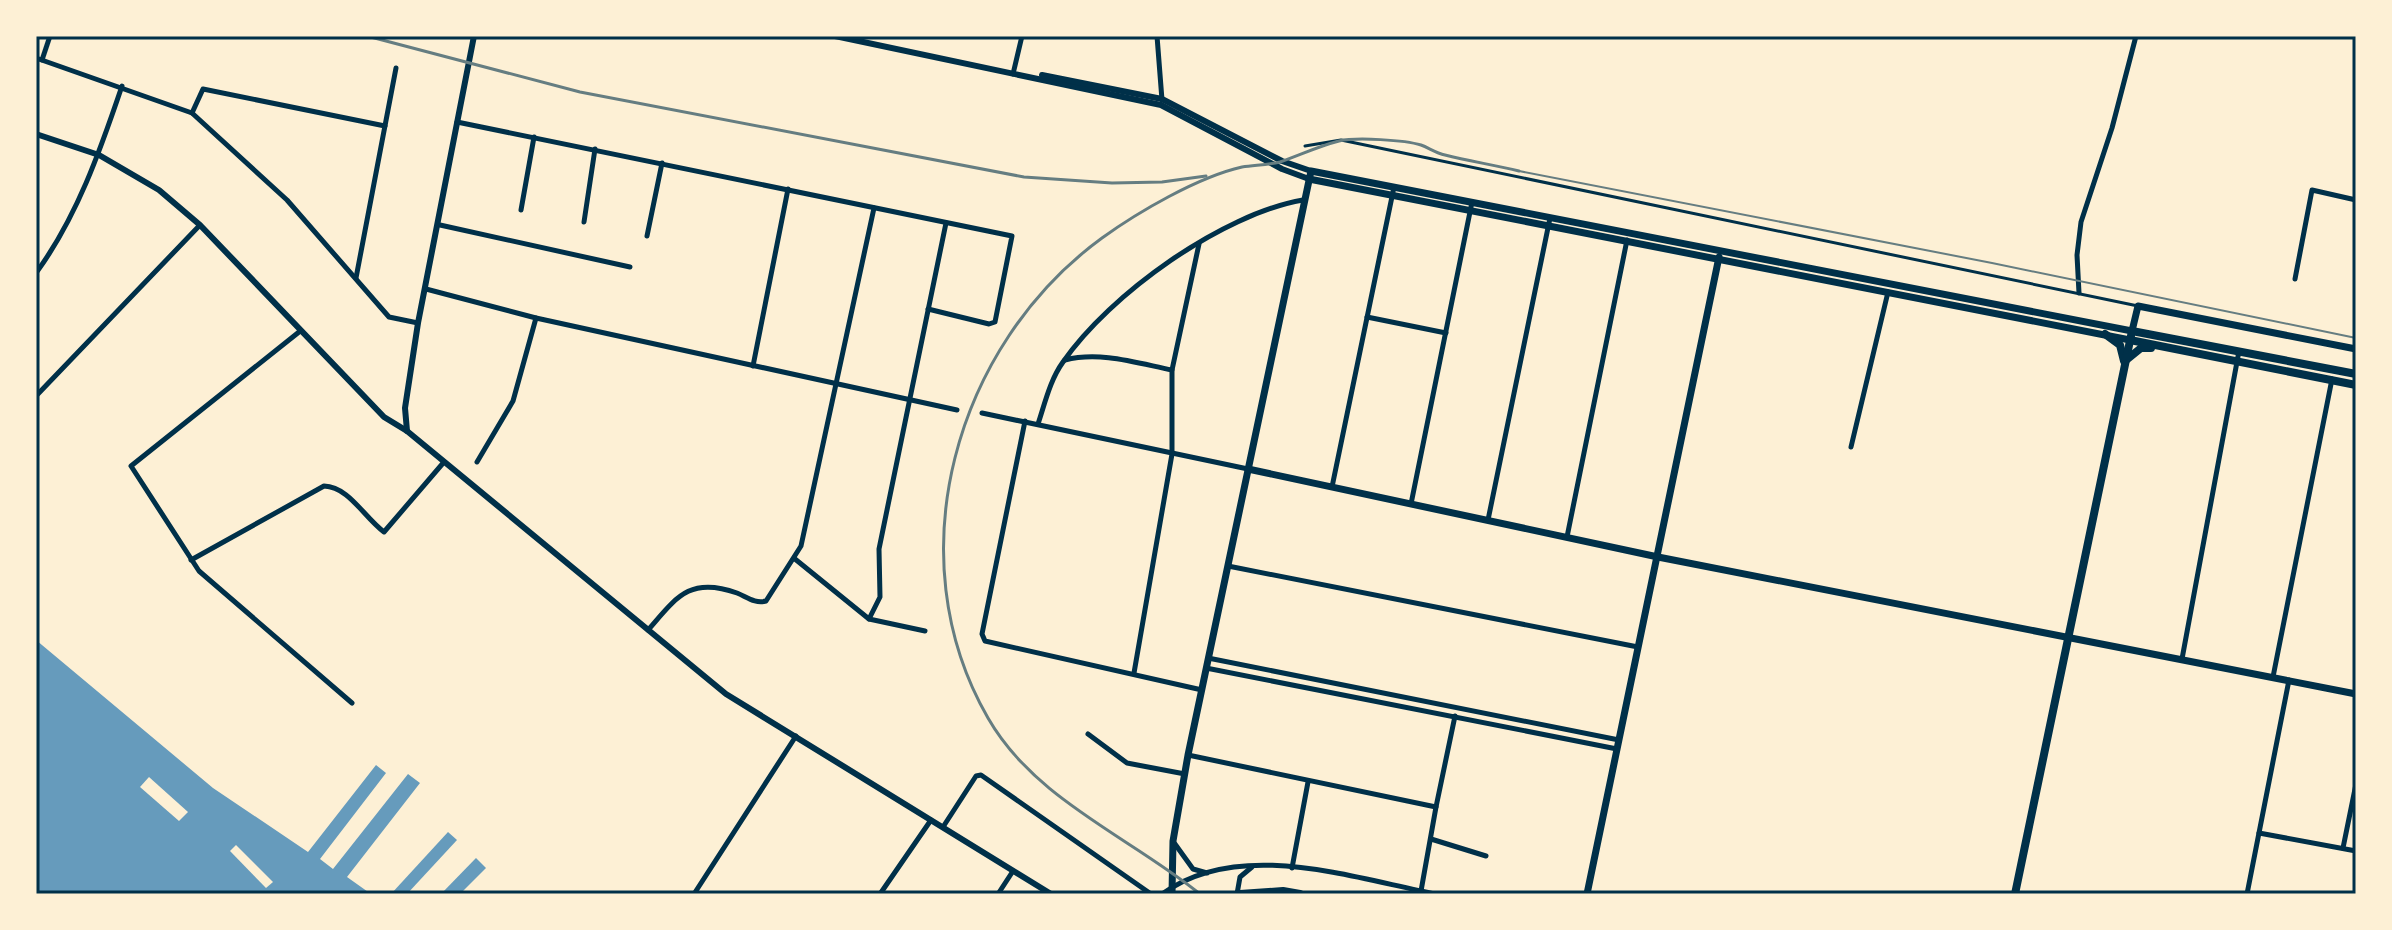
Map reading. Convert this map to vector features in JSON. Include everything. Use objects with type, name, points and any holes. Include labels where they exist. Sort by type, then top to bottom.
[{"type":"main road","points":[[1171,891],[1173,841],[1188,755],[1310,175],[2131,335],[2239,351],[2356,374]]},
{"type":"main road","points":[[1587,894],[1719,255]]},
{"type":"main road","points":[[1888,288],[2105,334],[2131,335],[2163,347],[2356,385]]},
{"type":"main road","points":[[2015,894],[2124,361],[2138,306],[2356,349]]},
{"type":"main road","points":[[2105,334],[2120,345],[2124,361]]},
{"type":"main road","points":[[2124,361],[2141,348],[2163,347]]},
{"type":"main road","points":[[1248,469],[1658,557],[2356,694]]},
{"type":"main road","points":[[1238,894],[1283,891],[1300,894]]},
{"type":"street","points":[[50,36],[39,59],[192,113],[287,200],[389,317],[418,323]]},
{"type":"street","points":[[407,431],[405,408],[418,323],[440,225],[474,36]]},
{"type":"street","points":[[835,36],[1162,102],[1282,169],[1310,175]]},
{"type":"street","points":[[1014,72],[1022,36]]},
{"type":"street","points":[[1157,36],[1162,102]]},
{"type":"street","points":[[2079,293],[2078,238],[2136,36]]},
{"type":"street","points":[[356,279],[396,68]]},
{"type":"street","points":[[36,273],[56,245],[99,155],[122,86]]},
{"type":"street","points":[[192,113],[203,89],[385,126]]},
{"type":"street","points":[[457,122],[1012,236],[995,322],[989,324],[928,309]]},
{"type":"street","points":[[36,134],[99,155],[159,190],[200,225],[299,332],[384,417],[407,431],[726,694],[1051,894]]},
{"type":"street","points":[[521,210],[534,137]]},
{"type":"street","points":[[584,222],[595,149]]},
{"type":"street","points":[[647,236],[662,163]]},
{"type":"street","points":[[753,366],[788,189]]},
{"type":"street","points":[[2295,279],[2312,190],[2356,200]]},
{"type":"street","points":[[1332,487],[1393,191]]},
{"type":"street","points":[[1038,424],[1054,377],[1064,360],[1113,306],[1199,244],[1275,204],[1303,200]]},
{"type":"street","points":[[1411,504],[1471,206]]},
{"type":"street","points":[[647,631],[681,592],[692,588],[718,588],[757,602],[766,601],[795,559],[801,546],[874,208]]},
{"type":"street","points":[[1488,520],[1550,222]]},
{"type":"street","points":[[869,619],[880,597],[879,549],[946,223]]},
{"type":"street","points":[[36,396],[200,225]]},
{"type":"street","points":[[440,225],[630,267]]},
{"type":"street","points":[[1567,537],[1628,237]]},
{"type":"street","points":[[1134,673],[1172,454],[1172,370],[1199,244]]},
{"type":"street","points":[[1851,447],[1888,288]]},
{"type":"street","points":[[426,289],[536,318],[957,410]]},
{"type":"street","points":[[1367,317],[1446,333]]},
{"type":"street","points":[[477,462],[513,401],[536,318]]},
{"type":"street","points":[[299,332],[131,466],[191,560],[225,595],[352,703]]},
{"type":"street","points":[[2182,659],[2239,351]]},
{"type":"street","points":[[1064,360],[1080,356],[1104,357],[1172,370]]},
{"type":"street","points":[[2273,677],[2333,370]]},
{"type":"street","points":[[982,413],[1248,469]]},
{"type":"street","points":[[1025,421],[982,634],[985,641],[1202,690]]},
{"type":"street","points":[[191,560],[324,486],[336,487],[349,496],[365,518],[384,532],[444,462]]},
{"type":"street","points":[[795,559],[869,619],[925,631]]},
{"type":"street","points":[[1228,566],[1639,648]]},
{"type":"street","points":[[1208,658],[1535,724],[1618,744]]},
{"type":"street","points":[[1206,668],[1534,732],[1618,744]]},
{"type":"street","points":[[2247,894],[2289,680]]},
{"type":"street","points":[[1332,693],[1333,683]]},
{"type":"street","points":[[1381,703],[1384,693]]},
{"type":"street","points":[[1421,891],[1456,708]]},
{"type":"street","points":[[1534,732],[1535,724]]},
{"type":"street","points":[[1088,734],[1127,763],[1185,774]]},
{"type":"street","points":[[694,894],[796,736]]},
{"type":"street","points":[[1188,755],[1436,807]]},
{"type":"street","points":[[943,827],[976,776],[981,775],[1151,894]]},
{"type":"street","points":[[1292,868],[1308,782]]},
{"type":"street","points":[[2343,848],[2356,784]]},
{"type":"street","points":[[880,894],[931,820]]},
{"type":"street","points":[[2258,833],[2356,851]]},
{"type":"street","points":[[1431,839],[1486,856]]},
{"type":"street","points":[[1173,841],[1193,869],[1208,873]]},
{"type":"street","points":[[1238,894],[1240,877],[1256,865]]},
{"type":"street","points":[[1162,894],[1208,873],[1256,865],[1292,868],[1436,894]]},
{"type":"street","points":[[998,894],[1013,871]]},
{"type":"lane","points":[[1305,146],[1341,140],[2138,306]]},
{"type":"water","points":[[36,640],[213,788],[308,852],[376,765],[386,773],[320,859],[333,869],[408,774],[420,783],[347,877],[371,894],[36,894]]},
{"type":"water","points":[[448,832],[457,840],[407,894],[391,894]]},
{"type":"water","points":[[476,858],[486,868],[460,894],[441,894]]},
{"type":"pier","points":[[149,777],[188,812],[179,821],[140,787]]},
{"type":"pier","points":[[236,845],[273,882],[266,888],[230,851]]},
{"type":"tram line","points":[[1519,171],[2356,338]]},
{"type":"railway","points":[[367,36],[580,92],[1024,177],[1112,183],[1162,182],[1206,176]]},
{"type":"railway","points":[[1200,894],[1057,795],[1031,772],[1008,747],[988,718],[960,656],[946,590],[944,524],[955,458],[977,394],[1009,336],[1051,283],[1102,238],[1169,196],[1207,179],[1242,167],[1280,162],[1339,141],[1357,139],[1414,143],[1445,155],[1519,171]]}]
